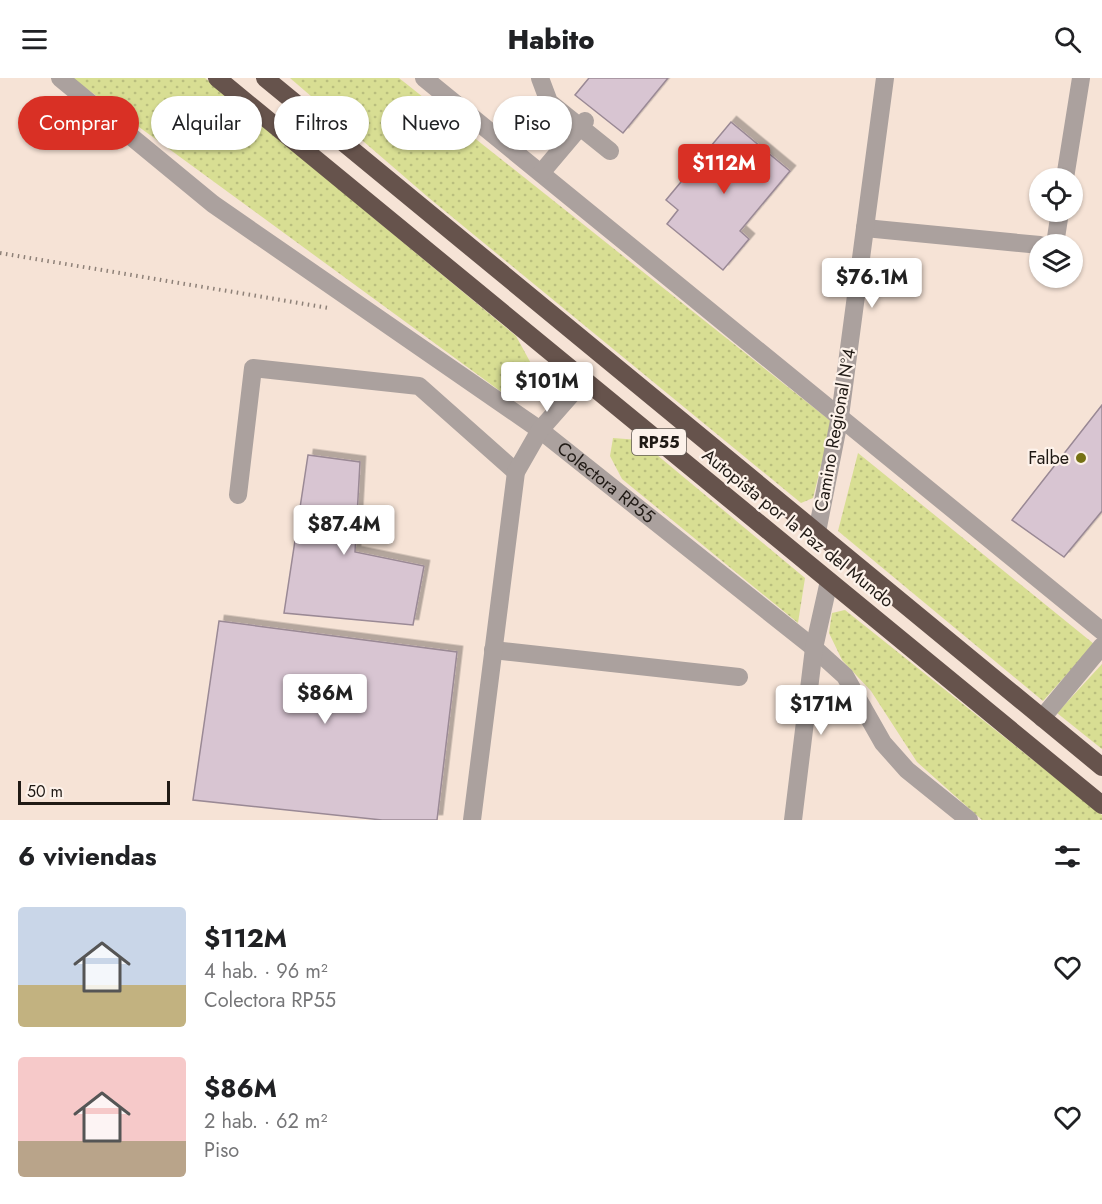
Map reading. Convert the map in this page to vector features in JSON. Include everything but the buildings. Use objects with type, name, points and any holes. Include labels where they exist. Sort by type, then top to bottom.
[{"type":"highway","name":"Autopista por la Paz del Mundo","points":[[216,78],[1102,805]]},
{"type":"highway","name":"Autopista por la Paz del Mundo","points":[[265,78],[1102,766]]},
{"type":"street","name":"Colectora RP55","points":[[60,78],[213,204],[540,430],[814,648],[845,676],[884,743],[907,770],[969,820]]},
{"type":"street","points":[[424,78],[1102,631]]},
{"type":"street","points":[[540,78],[549,102],[583,124],[610,151]]},
{"type":"street","name":"Camino Regional Nº4","points":[[817,532],[840,416],[885,78]]},
{"type":"street","points":[[1067,168],[1081,78]]},
{"type":"street","points":[[541,173],[583,124]]},
{"type":"street","points":[[865,228],[1029,244]]},
{"type":"street","points":[[238,495],[253,368],[419,386],[516,472]]},
{"type":"street","points":[[472,820],[516,472],[540,430],[584,380]]},
{"type":"street","points":[[793,820],[814,648],[829,580]]},
{"type":"street","points":[[1042,718],[1102,646]]},
{"type":"street","points":[[493,650],[739,678]]},
{"type":"path","points":[[0,253],[340,310]]},
{"type":"green space","points":[[72,78],[205,78],[227,96],[151,96],[151,136],[139,127],[139,96],[97,96]]},
{"type":"green space","points":[[290,78],[399,78],[422,96],[381,96],[381,150],[481,150],[481,143],[832,422],[813,498],[801,503],[369,146],[369,96],[311,96]]},
{"type":"green space","points":[[262,125],[274,135],[274,150],[292,150],[516,336],[534,369],[534,392],[523,399],[511,399],[170,150],[262,150]]},
{"type":"green space","points":[[613,438],[639,440],[805,578],[798,623],[622,479],[610,456]]},
{"type":"green space","points":[[858,453],[1094,644],[1043,701],[838,531]]},
{"type":"green space","points":[[845,610],[1102,815],[1102,820],[982,820],[917,762],[871,691],[842,660],[829,633],[832,613]]},
{"type":"green space","points":[[1102,664],[1102,749],[1057,713]]},
{"type":"place","name":"Falbe","points":[[1081,458]]}]
